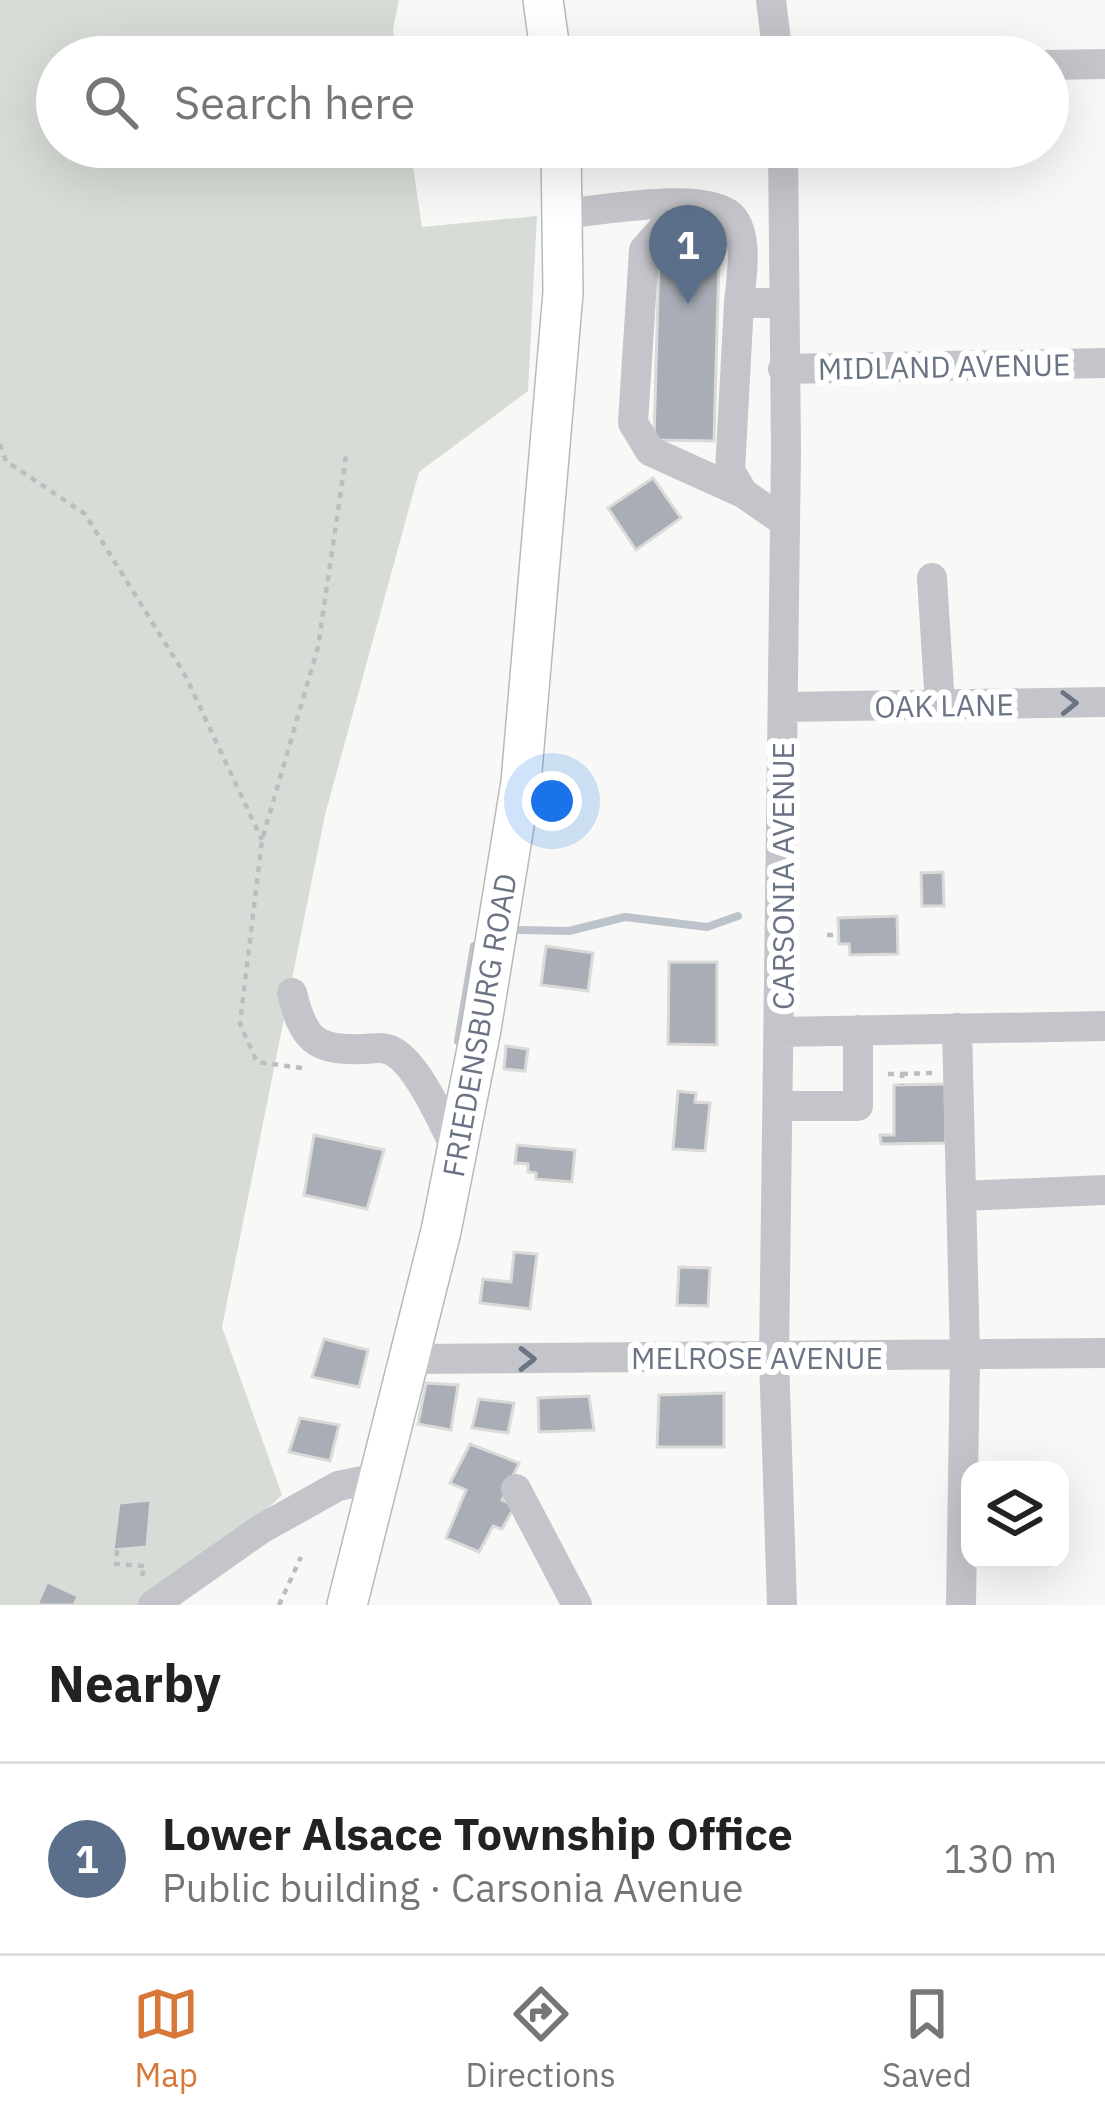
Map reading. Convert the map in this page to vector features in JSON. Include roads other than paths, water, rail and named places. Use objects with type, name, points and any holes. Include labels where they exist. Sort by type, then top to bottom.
[{"type":"main road","points":[[543,0],[548,36]]},
{"type":"main road","name":"FRIEDENSBURG ROAD","points":[[346,1605],[382,1477],[457,1151],[521,782],[563,293],[561,168]]},
{"type":"street","points":[[771,0],[775,36]]},
{"type":"street","points":[[1069,65],[1105,64]]},
{"type":"street","name":"CARSONIA AVENUE","points":[[782,1605],[774,1358],[785,522],[783,168]]},
{"type":"street","points":[[704,205],[667,224],[644,250],[633,423],[650,451],[743,493],[785,522]]},
{"type":"street","points":[[564,214],[704,205],[718,207],[736,223],[742,256],[730,471],[743,493]]},
{"type":"street","points":[[739,303],[784,303]]},
{"type":"street","name":"MIDLAND AVENUE","points":[[783,369],[1105,363]]},
{"type":"street","points":[[932,578],[940,705]]},
{"type":"street","name":"OAK LANE","points":[[783,707],[1105,702]]},
{"type":"street","points":[[292,993],[298,1021],[323,1047],[384,1047],[403,1058],[457,1151]]},
{"type":"street","points":[[780,1032],[1105,1025]]},
{"type":"street","points":[[957,1028],[965,1355],[961,1605]]},
{"type":"street","points":[[780,1106],[858,1106],[858,1030]]},
{"type":"street","points":[[961,1196],[1105,1190]]},
{"type":"street","name":"MELROSE AVENUE","points":[[410,1359],[1105,1353]]},
{"type":"street","points":[[146,1595],[338,1486],[382,1477]]},
{"type":"street","points":[[516,1489],[577,1605]]},
{"type":"waterway","points":[[520,930],[569,931],[625,917],[707,927],[738,916]]},
{"type":"waterway","points":[[458,1041],[474,946]]},
{"type":"place","name":"Lower Alsace Township Office","points":[[688,304]]}]
